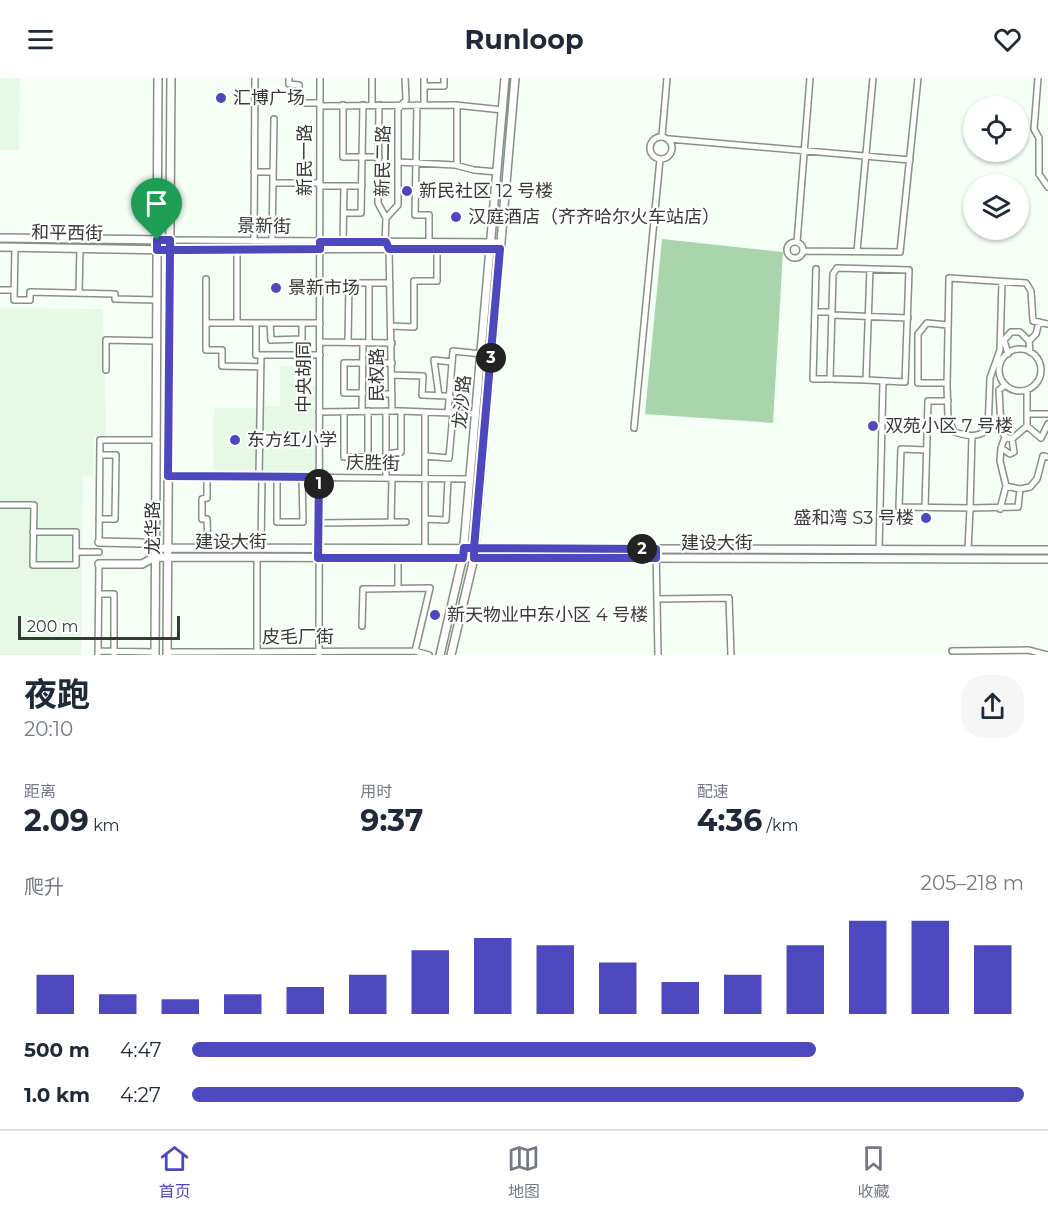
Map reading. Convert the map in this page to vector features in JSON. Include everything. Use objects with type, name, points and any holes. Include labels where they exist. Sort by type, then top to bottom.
[{"type":"main road","name":"龙华路","points":[[155,654],[158,78]]},
{"type":"main road","name":"龙华路","points":[[167,654],[171,78]]},
{"type":"main road","name":"龙沙路","points":[[440,655],[463,558],[505,78]]},
{"type":"main road","name":"龙沙路","points":[[451,655],[474,558],[515,78]]},
{"type":"main road","name":"和平西街","points":[[0,238],[170,240]]},
{"type":"main road","name":"和平西街","points":[[0,247],[170,250]]},
{"type":"main road","name":"建设大街","points":[[99,542],[142,543],[155,548],[1048,550]]},
{"type":"main road","name":"建设大街","points":[[99,564],[142,564],[155,557],[1048,559]]},
{"type":"street","points":[[254,241],[255,78]]},
{"type":"street","points":[[289,78],[289,84],[299,84],[299,103],[457,105],[503,110]]},
{"type":"street","name":"新民一路","points":[[320,78],[320,242]]},
{"type":"street","points":[[372,78],[372,105]]},
{"type":"street","name":"新民二路","points":[[386,242],[386,218],[398,205],[398,108],[406,99],[405,78]]},
{"type":"street","points":[[424,78],[424,105]]},
{"type":"street","points":[[424,86],[444,86],[444,78]]},
{"type":"street","points":[[662,136],[668,78]]},
{"type":"street","points":[[797,242],[810,78]]},
{"type":"street","points":[[857,251],[873,78]]},
{"type":"street","points":[[803,251],[900,252],[918,78]]},
{"type":"street","points":[[1038,78],[1034,129],[1039,138],[1039,174],[1048,187]]},
{"type":"street","points":[[344,105],[343,157],[379,157]]},
{"type":"street","points":[[344,213],[361,213],[363,105]]},
{"type":"street","points":[[380,105],[378,203],[386,218]]},
{"type":"street","points":[[417,105],[415,215],[429,215],[429,242]]},
{"type":"street","points":[[457,105],[457,165]]},
{"type":"street","points":[[272,241],[274,119]]},
{"type":"street","points":[[669,139],[673,146],[671,154],[665,159],[652,154],[650,147],[655,138],[662,136],[669,139],[910,160]]},
{"type":"street","points":[[634,428],[660,159]]},
{"type":"street","points":[[398,162],[457,165],[474,170],[497,172]]},
{"type":"street","points":[[254,172],[273,172]]},
{"type":"street","points":[[273,183],[362,186]]},
{"type":"street","points":[[343,242],[344,186]]},
{"type":"street","name":"景新街","points":[[170,240],[429,242],[501,245]]},
{"type":"street","name":"中央胡同","points":[[319,654],[320,242]]},
{"type":"street","points":[[386,242],[389,249]]},
{"type":"street","points":[[797,242],[802,245],[803,251],[797,258],[792,258],[787,249],[790,244],[797,242]]},
{"type":"street","name":"景新街","points":[[170,250],[437,249],[491,245]]},
{"type":"street","points":[[15,247],[14,300],[30,300],[30,292],[115,294],[115,299],[157,300]]},
{"type":"street","points":[[79,293],[80,248]]},
{"type":"street","name":"民权路","points":[[386,454],[401,452],[401,411],[389,411],[392,394],[392,343],[389,249]]},
{"type":"street","points":[[391,327],[414,327],[414,281],[437,281],[437,249]]},
{"type":"street","points":[[237,250],[237,323]]},
{"type":"street","points":[[816,269],[813,379],[830,380],[866,380],[905,382],[909,270],[837,268],[833,274],[830,380]]},
{"type":"street","points":[[866,380],[870,269]]},
{"type":"street","points":[[1002,282],[1000,350],[990,378],[988,430],[979,436],[954,432],[948,417],[949,278],[1026,283],[1031,291],[1033,321],[1048,324]]},
{"type":"street","points":[[206,279],[206,350],[222,350],[222,366],[261,367]]},
{"type":"street","points":[[348,342],[349,283],[390,283]]},
{"type":"street","points":[[344,412],[344,457],[368,457],[363,363],[369,283]]},
{"type":"street","points":[[0,290],[14,290]]},
{"type":"street","points":[[815,312],[908,318]]},
{"type":"street","points":[[1029,341],[1036,334],[1039,322]]},
{"type":"street","points":[[206,323],[320,323]]},
{"type":"street","points":[[256,323],[256,355],[320,355]]},
{"type":"street","points":[[270,323],[271,339],[302,339],[302,323]]},
{"type":"street","points":[[947,383],[918,383],[918,334],[927,323],[948,325]]},
{"type":"street","points":[[1008,354],[1004,340],[1011,332],[1020,332],[1029,341],[1030,352],[1039,363],[1041,370],[1037,382],[1027,390],[1014,390],[1005,385],[999,371],[1000,363],[1008,354],[1016,350],[1030,352]]},
{"type":"street","points":[[106,370],[106,340],[156,341]]},
{"type":"street","points":[[320,342],[392,343]]},
{"type":"street","points":[[425,456],[449,458],[453,351],[482,354]]},
{"type":"street","points":[[261,355],[261,548]]},
{"type":"street","points":[[439,396],[434,360],[452,362]]},
{"type":"street","points":[[363,363],[344,363],[344,393],[363,393]]},
{"type":"street","points":[[392,363],[380,363],[380,394],[392,394]]},
{"type":"street","points":[[392,375],[423,376],[422,395],[450,396]]},
{"type":"street","points":[[879,550],[884,381]]},
{"type":"street","points":[[1000,509],[1006,486],[1000,462],[1005,437],[1001,427],[999,390],[1005,385]]},
{"type":"street","points":[[1027,390],[1028,426],[1041,438],[1048,424]]},
{"type":"street","points":[[925,508],[928,401],[948,401]]},
{"type":"street","points":[[319,412],[389,411],[386,454],[391,522]]},
{"type":"street","points":[[401,411],[476,414]]},
{"type":"street","points":[[424,412],[425,548]]},
{"type":"street","points":[[1027,414],[1048,414]]},
{"type":"street","points":[[1012,439],[1028,426]]},
{"type":"street","points":[[968,550],[972,436]]},
{"type":"street","points":[[1005,437],[1012,439]]},
{"type":"street","points":[[1001,448],[1010,454],[1014,452],[1012,439]]},
{"type":"street","points":[[99,542],[100,440],[156,440]]},
{"type":"street","points":[[926,450],[900,449],[899,507],[1000,509],[1018,507],[1020,489]]},
{"type":"street","points":[[99,519],[116,519],[116,455],[100,455]]},
{"type":"street","points":[[1006,486],[1020,489],[1030,487],[1037,479],[1042,456],[1048,457]]},
{"type":"street","name":"庆胜街","points":[[168,476],[470,479]]},
{"type":"street","points":[[207,476],[207,498],[202,498],[202,519],[207,519],[208,548]]},
{"type":"street","points":[[277,477],[277,522],[303,522],[302,477]]},
{"type":"street","points":[[425,519],[446,520],[448,479]]},
{"type":"street","points":[[0,505],[33,506],[33,532],[33,565],[76,565],[76,532],[33,532]]},
{"type":"street","points":[[318,523],[406,522]]},
{"type":"street","points":[[656,549],[658,655]]},
{"type":"street","points":[[76,552],[99,552]]},
{"type":"street","points":[[257,557],[257,652]]},
{"type":"street","points":[[398,558],[398,588]]},
{"type":"street","points":[[99,564],[98,653],[155,654]]},
{"type":"street","points":[[362,626],[363,589],[430,588],[415,651]]},
{"type":"street","points":[[99,594],[114,594],[114,653]]},
{"type":"street","points":[[657,599],[729,598],[731,655]]},
{"type":"street","points":[[952,651],[1028,650],[1048,655]]},
{"type":"street","name":"皮毛厂街","points":[[167,654],[257,652],[319,654],[415,651],[429,655]]},
{"type":"shaded area","points":[[0,78],[20,78],[19,150],[0,150]]},
{"type":"shaded area","points":[[0,308],[103,309],[106,436],[94,436],[93,476],[83,477],[81,655],[0,655]]},
{"type":"shaded area","points":[[280,366],[294,366],[294,377],[303,386],[316,386],[316,472],[263,472],[263,406],[280,406]]},
{"type":"shaded area","name":"东方红小学","points":[[214,408],[258,408],[257,473],[213,472]]},
{"type":"green space","points":[[662,239],[783,252],[773,423],[645,414]]},
{"type":"place","name":"汇博广场","points":[[221,98]]},
{"type":"place","name":"新民社区 12 号楼","points":[[407,191]]},
{"type":"place","name":"汉庭酒店（齐齐哈尔火车站店）","points":[[456,217]]},
{"type":"place","name":"景新市场","points":[[276,288]]},
{"type":"place","name":"双苑小区 7 号楼","points":[[873,426]]},
{"type":"place","name":"东方红小学","points":[[235,440]]},
{"type":"place","name":"盛和湾 S3 号楼","points":[[926,518]]},
{"type":"place","name":"新天物业中东小区 4 号楼","points":[[435,615]]},
{"type":"route","points":[[157,240],[157,250],[170,250],[184,250],[320,249],[320,242],[386,242],[389,249],[500,249],[474,548],[474,558],[656,558],[656,549],[474,548],[464,548],[463,558],[318,558],[319,477],[168,476],[170,250],[170,240],[157,240]]}]
